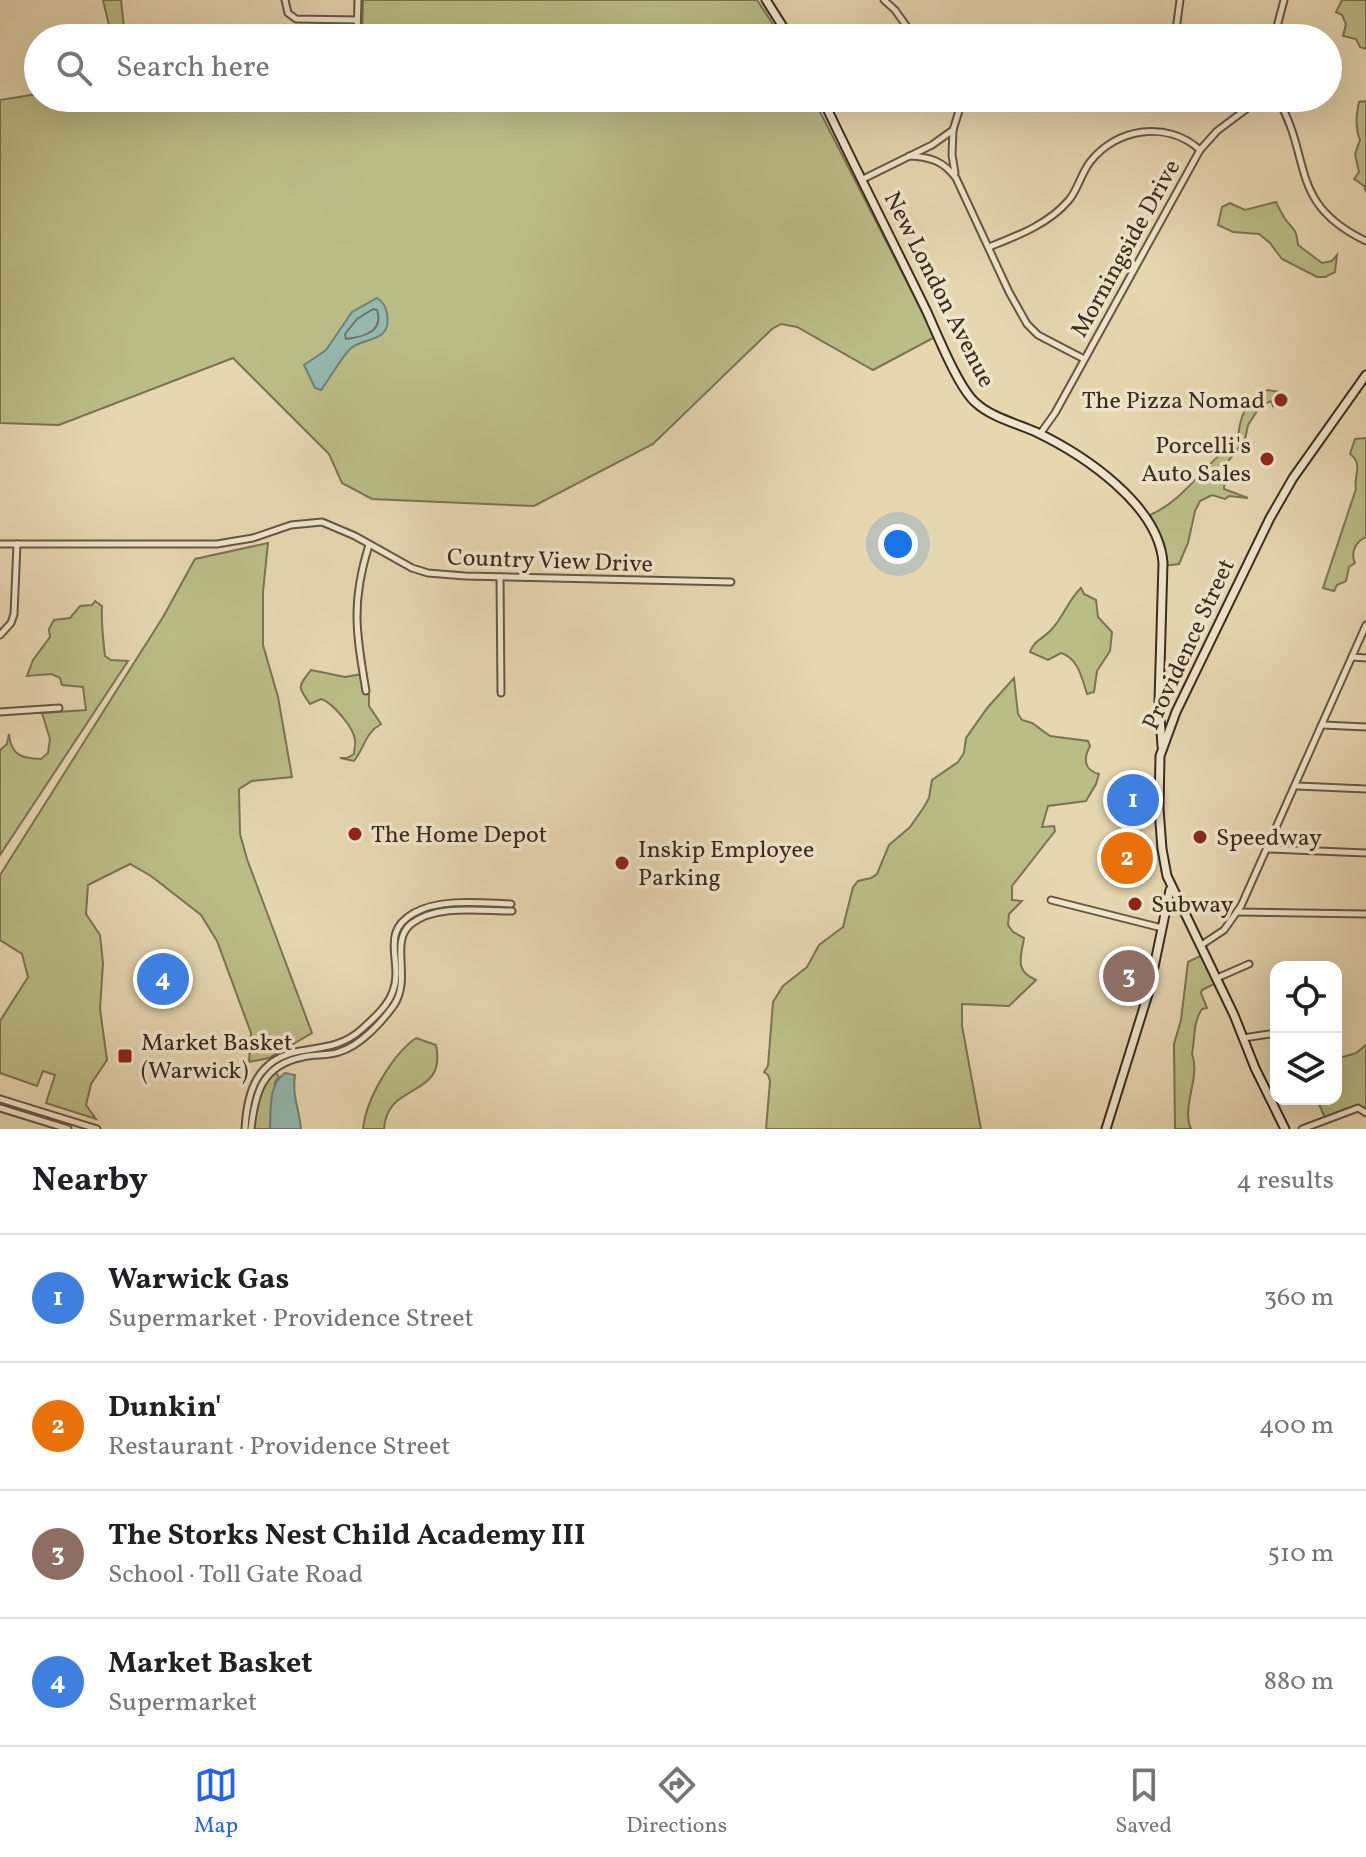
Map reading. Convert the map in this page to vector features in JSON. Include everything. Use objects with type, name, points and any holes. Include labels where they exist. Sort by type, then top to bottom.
[{"type":"main road","points":[[766,0],[781,24]]},
{"type":"main road","name":"New London Avenue","points":[[829,112],[944,350],[972,399],[983,408],[1040,434],[1114,482],[1143,513],[1159,541],[1163,563],[1159,701],[1162,748]]},
{"type":"main road","name":"Providence Street","points":[[1285,1129],[1171,888],[1162,849],[1159,776],[1162,748],[1176,712],[1270,518],[1293,478],[1366,375]]},
{"type":"main road","points":[[1106,1129],[1149,991],[1171,888]]},
{"type":"street","points":[[285,0],[288,13],[296,19],[357,20]]},
{"type":"street","points":[[357,24],[358,0]]},
{"type":"street","points":[[884,0],[905,24]]},
{"type":"street","points":[[1177,24],[1180,0]]},
{"type":"street","points":[[1278,24],[1284,0]]},
{"type":"street","points":[[959,112],[953,130],[952,155],[956,178],[1009,292],[1032,330],[1084,359]]},
{"type":"street","name":"Morningside Drive","points":[[1040,434],[1200,150],[1217,131],[1242,112]]},
{"type":"street","points":[[1283,112],[1303,176],[1316,202],[1336,223],[1366,241]]},
{"type":"street","points":[[861,180],[953,130]]},
{"type":"street","points":[[989,247],[1029,231],[1063,205],[1090,162],[1103,148],[1128,134],[1166,132],[1184,138],[1200,150]]},
{"type":"street","points":[[909,156],[940,161],[956,178]]},
{"type":"street","name":"Country View Drive","points":[[0,544],[217,544],[314,522],[332,525],[401,563],[428,573],[731,582]]},
{"type":"street","points":[[0,635],[11,623],[14,614],[17,544]]},
{"type":"street","points":[[366,691],[355,619],[358,584],[369,545]]},
{"type":"street","points":[[500,577],[501,693]]},
{"type":"street","points":[[1199,946],[1224,930],[1237,912],[1297,786],[1366,625]]},
{"type":"street","points":[[1352,657],[1366,658]]},
{"type":"street","points":[[0,712],[59,708]]},
{"type":"street","points":[[1323,725],[1366,727]]},
{"type":"street","points":[[1297,786],[1366,789]]},
{"type":"street","points":[[1268,849],[1366,853]]},
{"type":"street","points":[[1051,900],[1163,928]]},
{"type":"street","points":[[245,1129],[249,1092],[265,1070],[290,1054],[333,1047],[351,1039],[385,1005],[394,990],[396,978],[394,938],[404,920],[414,913],[436,906],[512,908],[437,913],[410,924],[401,940],[403,976],[393,1006],[368,1033],[344,1051],[292,1059],[271,1073],[257,1090],[251,1129]]},
{"type":"street","points":[[1237,912],[1366,914]]},
{"type":"street","points":[[1215,979],[1249,964]]},
{"type":"street","points":[[1243,1038],[1270,1034]]},
{"type":"street","points":[[0,1099],[97,1129]]},
{"type":"street","points":[[0,1108],[68,1129]]},
{"type":"street","points":[[1302,1129],[1358,1108],[1366,1113]]},
{"type":"green space","points":[[103,0],[121,0],[124,24],[109,24]]},
{"type":"green space","points":[[363,0],[757,0],[773,24],[362,24]]},
{"type":"green space","points":[[1342,0],[1366,0],[1366,49],[1360,47],[1356,39],[1343,36],[1346,24],[1342,15],[1336,12]]},
{"type":"green space","points":[[24,96],[24,112],[820,112],[935,337],[873,370],[797,327],[781,324],[772,329],[653,444],[534,506],[372,499],[342,483],[329,454],[233,358],[59,425],[0,423],[0,100]]},
{"type":"green space","points":[[1366,101],[1366,192],[1364,186],[1354,179],[1359,172],[1355,154],[1360,140],[1357,112],[1359,102]]},
{"type":"green space","points":[[1276,202],[1295,231],[1298,245],[1322,263],[1332,261],[1337,255],[1335,272],[1317,277],[1282,259],[1259,234],[1233,232],[1218,225],[1222,207],[1230,203],[1245,210]]},
{"type":"green space","points":[[1267,390],[1281,392],[1273,406],[1271,401],[1259,408],[1248,425],[1245,440],[1226,464],[1224,489],[1248,498],[1229,496],[1225,499],[1212,495],[1200,501],[1179,564],[1164,566],[1161,544],[1150,515],[1175,500],[1238,441],[1245,411],[1253,400]]},
{"type":"green space","points":[[1366,438],[1366,537],[1355,548],[1355,563],[1349,567],[1346,581],[1337,585],[1334,591],[1323,588],[1356,489],[1357,466],[1350,454],[1355,439]]},
{"type":"green space","points":[[268,543],[263,592],[263,645],[278,697],[292,777],[252,781],[239,789],[240,834],[312,1033],[269,1058],[249,1062],[251,1033],[217,941],[201,915],[151,876],[130,864],[88,885],[86,914],[100,935],[103,963],[100,1009],[107,1060],[91,1084],[86,1105],[96,1119],[46,1103],[55,1075],[43,1071],[37,1086],[0,1073],[0,1021],[28,977],[22,954],[0,940],[0,875],[163,617],[195,559]]},
{"type":"green space","points":[[1081,588],[1084,594],[1096,600],[1098,617],[1112,632],[1110,651],[1097,671],[1094,692],[1087,694],[1072,659],[1061,653],[1048,660],[1030,652],[1055,625]]},
{"type":"green space","points":[[95,601],[102,606],[105,656],[111,660],[128,661],[0,855],[0,750],[7,744],[9,734],[15,751],[28,758],[41,759],[48,753],[50,739],[42,713],[86,710],[83,687],[62,685],[60,678],[52,674],[27,676],[33,660],[50,637],[49,629],[54,620],[70,618],[80,606],[92,605]]},
{"type":"green space","points":[[311,670],[345,677],[362,674],[369,694],[369,706],[381,724],[368,736],[354,761],[340,758],[354,754],[354,735],[347,723],[326,701],[321,699],[310,704],[303,693],[302,683]]},
{"type":"green space","points":[[1014,678],[1018,714],[1022,720],[1050,736],[1088,741],[1090,746],[1086,763],[1090,770],[1099,774],[1086,801],[1048,806],[1042,827],[1054,826],[1055,831],[1012,886],[1012,900],[1022,901],[1009,914],[1008,925],[1024,938],[1022,968],[1036,980],[1009,1006],[962,1004],[962,1026],[981,1129],[766,1129],[770,1081],[764,1072],[768,1066],[773,1002],[783,986],[807,967],[819,945],[843,927],[853,887],[858,881],[877,874],[889,845],[910,827],[924,807],[932,780],[958,762],[964,753],[966,738]]},
{"type":"green space","points":[[1202,955],[1216,983],[1201,993],[1207,1008],[1199,1014],[1195,1031],[1192,1054],[1194,1072],[1188,1111],[1191,1129],[1175,1129],[1174,1044],[1181,1020],[1188,962]]},
{"type":"green space","points":[[416,1038],[436,1045],[437,1062],[433,1074],[395,1103],[384,1129],[363,1129],[369,1105],[382,1079],[398,1055]]},
{"type":"green space","points":[[1366,1045],[1366,1106],[1325,1118],[1319,1105],[1342,1105],[1342,1057],[1356,1053]]},
{"type":"green space","points":[[273,1069],[279,1077],[275,1082],[272,1127],[245,1129],[249,1094],[265,1070]]},
{"type":"water","points":[[377,298],[386,310],[386,330],[376,338],[351,348],[321,390],[315,388],[304,365],[326,350],[352,312]]},
{"type":"water","points":[[285,1073],[295,1075],[301,1129],[270,1129],[273,1091]]},
{"type":"place","name":"The Pizza Nomad","points":[[1281,400]]},
{"type":"place","name":"Porcelli's Auto Sales","points":[[1267,459]]},
{"type":"place","name":"Warwick Gas","points":[[1133,800]]},
{"type":"place","name":"The Home Depot","points":[[355,834]]},
{"type":"place","name":"Speedway","points":[[1200,837]]},
{"type":"place","name":"Dunkin'","points":[[1127,858]]},
{"type":"place","name":"Inskip Employee Parking","points":[[622,863]]},
{"type":"place","name":"Subway","points":[[1135,904]]},
{"type":"place","name":"The Storks Nest Child Academy III","points":[[1129,976]]},
{"type":"place","name":"Market Basket","points":[[163,979]]},
{"type":"place","name":"Market Basket (Warwick)","points":[[125,1056]]}]
